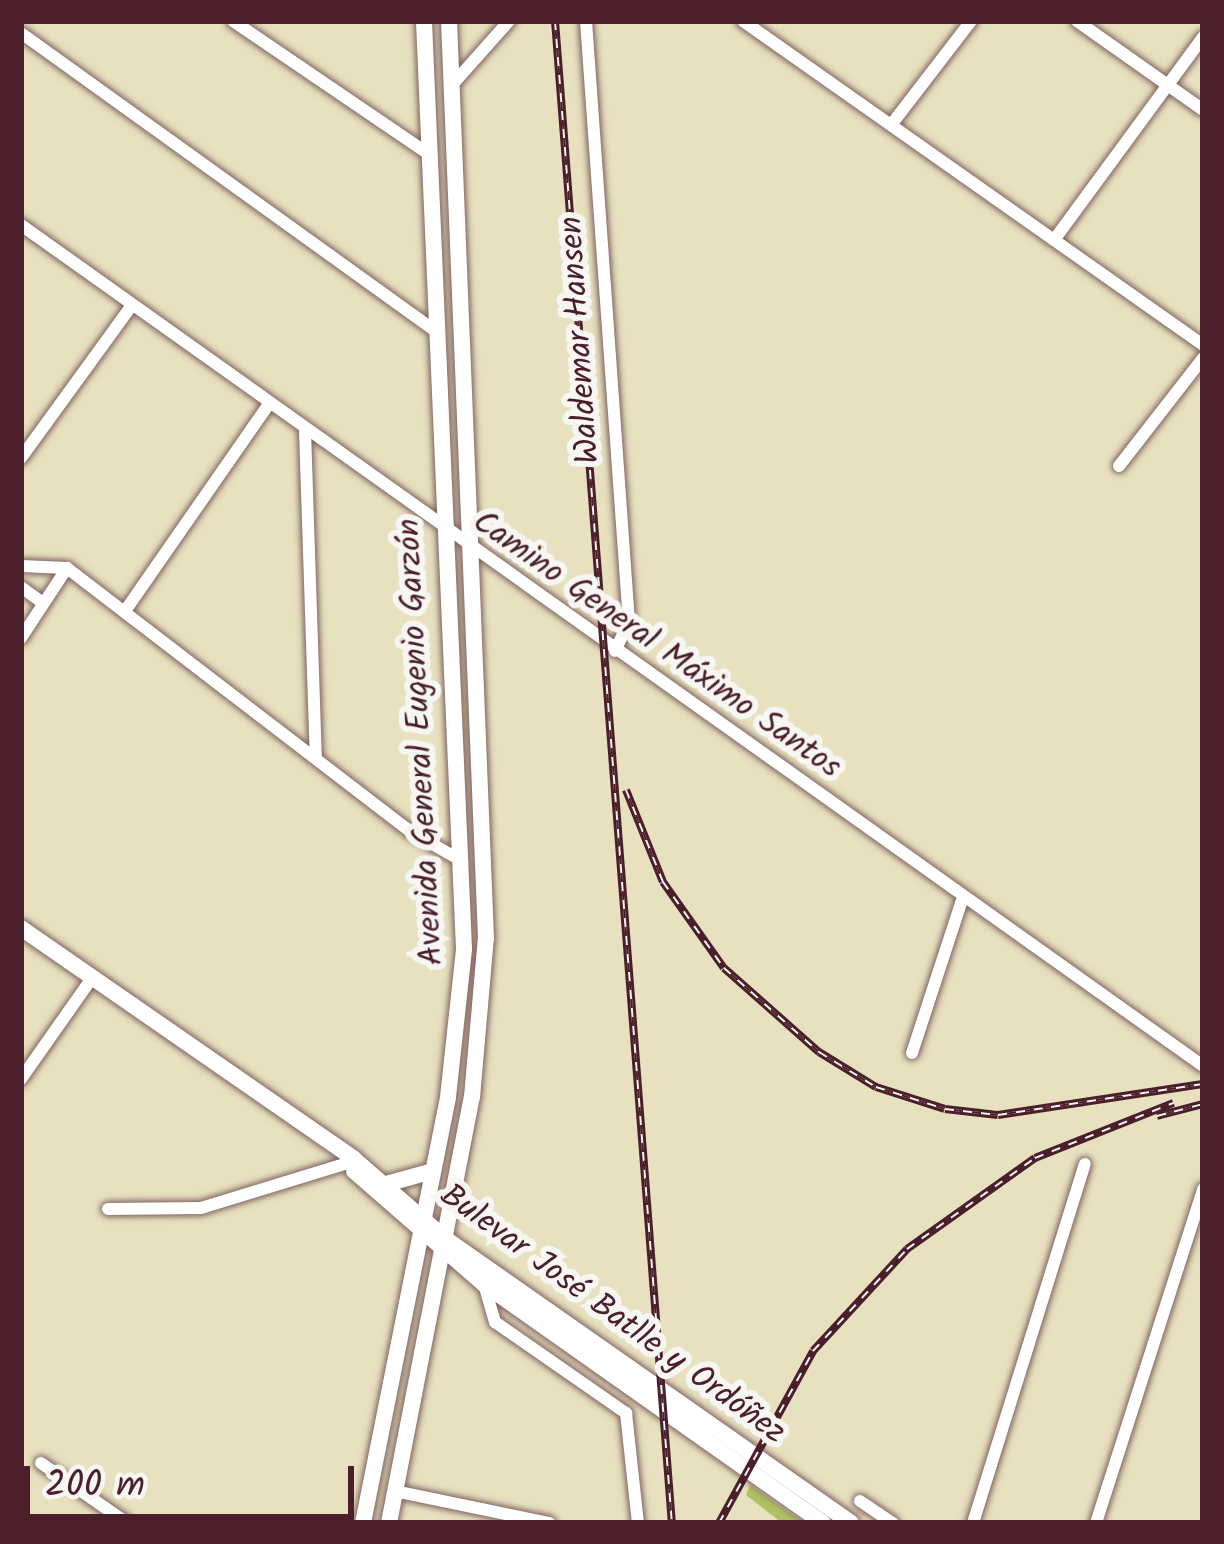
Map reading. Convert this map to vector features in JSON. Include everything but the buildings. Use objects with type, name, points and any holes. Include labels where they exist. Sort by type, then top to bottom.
[{"type":"main road","name":"Avenida General Eugenio Garzón","points":[[363,1523],[433,1171],[460,1003],[462,861],[442,528],[424,21]]},
{"type":"main road","name":"Avenida General Eugenio Garzón","points":[[389,1523],[446,1247],[478,1059],[486,938],[448,21]]},
{"type":"main road","name":"Bulevar José Batlle y Ordóñez","points":[[21,928],[386,1184],[422,1227]]},
{"type":"main road","name":"Bulevar José Batlle y Ordóñez","points":[[280,1112],[446,1247],[484,1284],[823,1523]]},
{"type":"main road","points":[[386,1184],[433,1171]]},
{"type":"main road","name":"Bulevar José Batlle y Ordóñez","points":[[446,1247],[851,1523]]},
{"type":"street","points":[[233,21],[429,154]]},
{"type":"street","points":[[452,86],[509,21]]},
{"type":"street","name":"Waldemar Hansen","points":[[586,21],[629,622],[614,651]]},
{"type":"street","points":[[743,21],[1203,345]]},
{"type":"street","points":[[891,125],[971,21]]},
{"type":"street","points":[[1077,21],[1203,110]]},
{"type":"street","points":[[21,33],[434,330]]},
{"type":"street","points":[[1054,240],[1203,37]]},
{"type":"street","name":"Camino General Máximo Santos","points":[[21,225],[1203,1066]]},
{"type":"street","points":[[21,458],[27,438],[132,304]]},
{"type":"street","points":[[1119,466],[1203,358]]},
{"type":"street","points":[[125,611],[268,405]]},
{"type":"street","points":[[305,431],[316,758]]},
{"type":"street","points":[[21,566],[67,568],[447,858],[462,861]]},
{"type":"street","points":[[21,638],[67,568]]},
{"type":"street","points":[[21,587],[43,602]]},
{"type":"street","points":[[912,1053],[963,897]]},
{"type":"street","points":[[21,1079],[92,978]]},
{"type":"street","points":[[108,1209],[201,1208],[345,1164]]},
{"type":"street","points":[[973,1523],[1085,1164]]},
{"type":"street","points":[[1096,1523],[1203,1189]]},
{"type":"street","name":"Bulevar José Batlle y Ordóñez","points":[[484,1284],[495,1322],[610,1402],[633,1430],[638,1523]]},
{"type":"street","points":[[40,1462],[127,1523]]},
{"type":"street","points":[[395,1491],[550,1523]]},
{"type":"street","points":[[860,1501],[893,1523]]},
{"type":"green space","points":[[750,1485],[804,1523],[782,1523],[746,1495]]},
{"type":"railway","points":[[555,21],[672,1523]]},
{"type":"railway","points":[[626,790],[663,882],[724,968],[819,1052],[876,1087],[945,1109],[998,1115],[1203,1084]]},
{"type":"railway","points":[[719,1523],[813,1351],[907,1249],[1035,1158],[1173,1103]]},
{"type":"railway","points":[[1157,1116],[1203,1104]]}]
